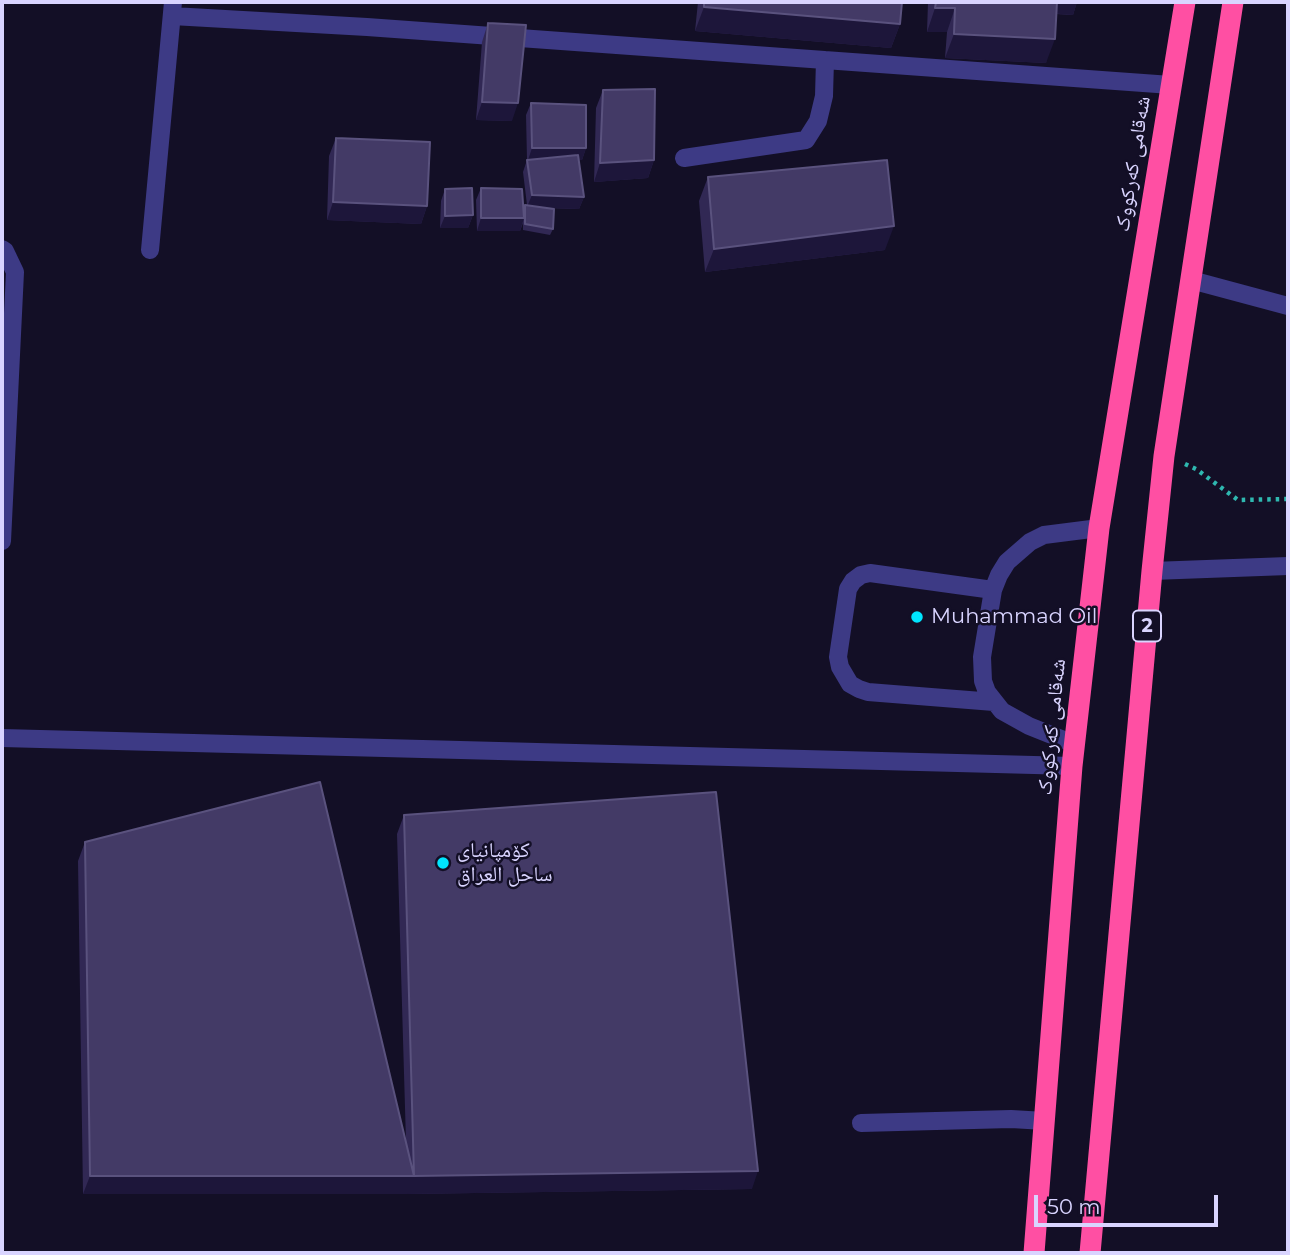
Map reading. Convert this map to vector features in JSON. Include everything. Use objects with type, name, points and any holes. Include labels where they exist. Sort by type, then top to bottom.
[{"type":"highway","name":"شەقامی کەرکووک","points":[[1034,1253],[1073,755],[1099,528],[1185,2]]},
{"type":"highway","name":"2","points":[[1090,1253],[1164,456],[1233,2]]},
{"type":"street","points":[[150,250],[173,9],[367,27],[1171,85]]},
{"type":"street","points":[[684,158],[806,140],[818,121],[824,96],[825,60]]},
{"type":"street","points":[[2,249],[15,272],[2,541]]},
{"type":"street","points":[[1191,279],[1288,306]]},
{"type":"street","points":[[1073,755],[1002,710],[987,692],[982,669],[993,590],[1007,562],[1030,542],[1044,535],[1099,528]]},
{"type":"street","points":[[1152,571],[1288,566]]},
{"type":"street","points":[[993,590],[870,573],[861,575],[848,589],[838,657],[840,667],[850,684],[868,692],[994,702]]},
{"type":"street","points":[[2,738],[1073,755]]},
{"type":"street","points":[[861,1123],[1011,1119],[1045,1121]]},
{"type":"path","points":[[1164,456],[1196,469],[1238,500],[1288,499]]},
{"type":"building","points":[[704,2],[902,2],[900,24],[704,7]]},
{"type":"building","points":[[936,2],[1057,2],[1055,39],[954,34],[955,8],[935,8]]},
{"type":"building","points":[[488,23],[526,25],[518,103],[482,102]]},
{"type":"building","points":[[655,89],[654,160],[600,163],[603,90]]},
{"type":"building","points":[[531,103],[586,105],[586,148],[532,148]]},
{"type":"building","points":[[336,138],[430,142],[427,206],[333,202]]},
{"type":"building","points":[[578,155],[584,197],[532,195],[527,160]]},
{"type":"building","points":[[887,160],[894,226],[714,249],[708,177]]},
{"type":"building","points":[[472,188],[473,215],[445,216],[445,189]]},
{"type":"building","points":[[481,188],[522,189],[524,218],[481,218]]},
{"type":"building","points":[[525,205],[554,209],[553,229],[525,224]]},
{"type":"building","points":[[320,782],[414,1176],[90,1176],[85,842]]},
{"type":"building","points":[[716,792],[758,1171],[414,1176],[404,815]]},
{"type":"place","name":"Muhammad Oil","points":[[917,617]]},
{"type":"place","name":"کۆمپانیای ساحل العراق","points":[[443,863]]}]
